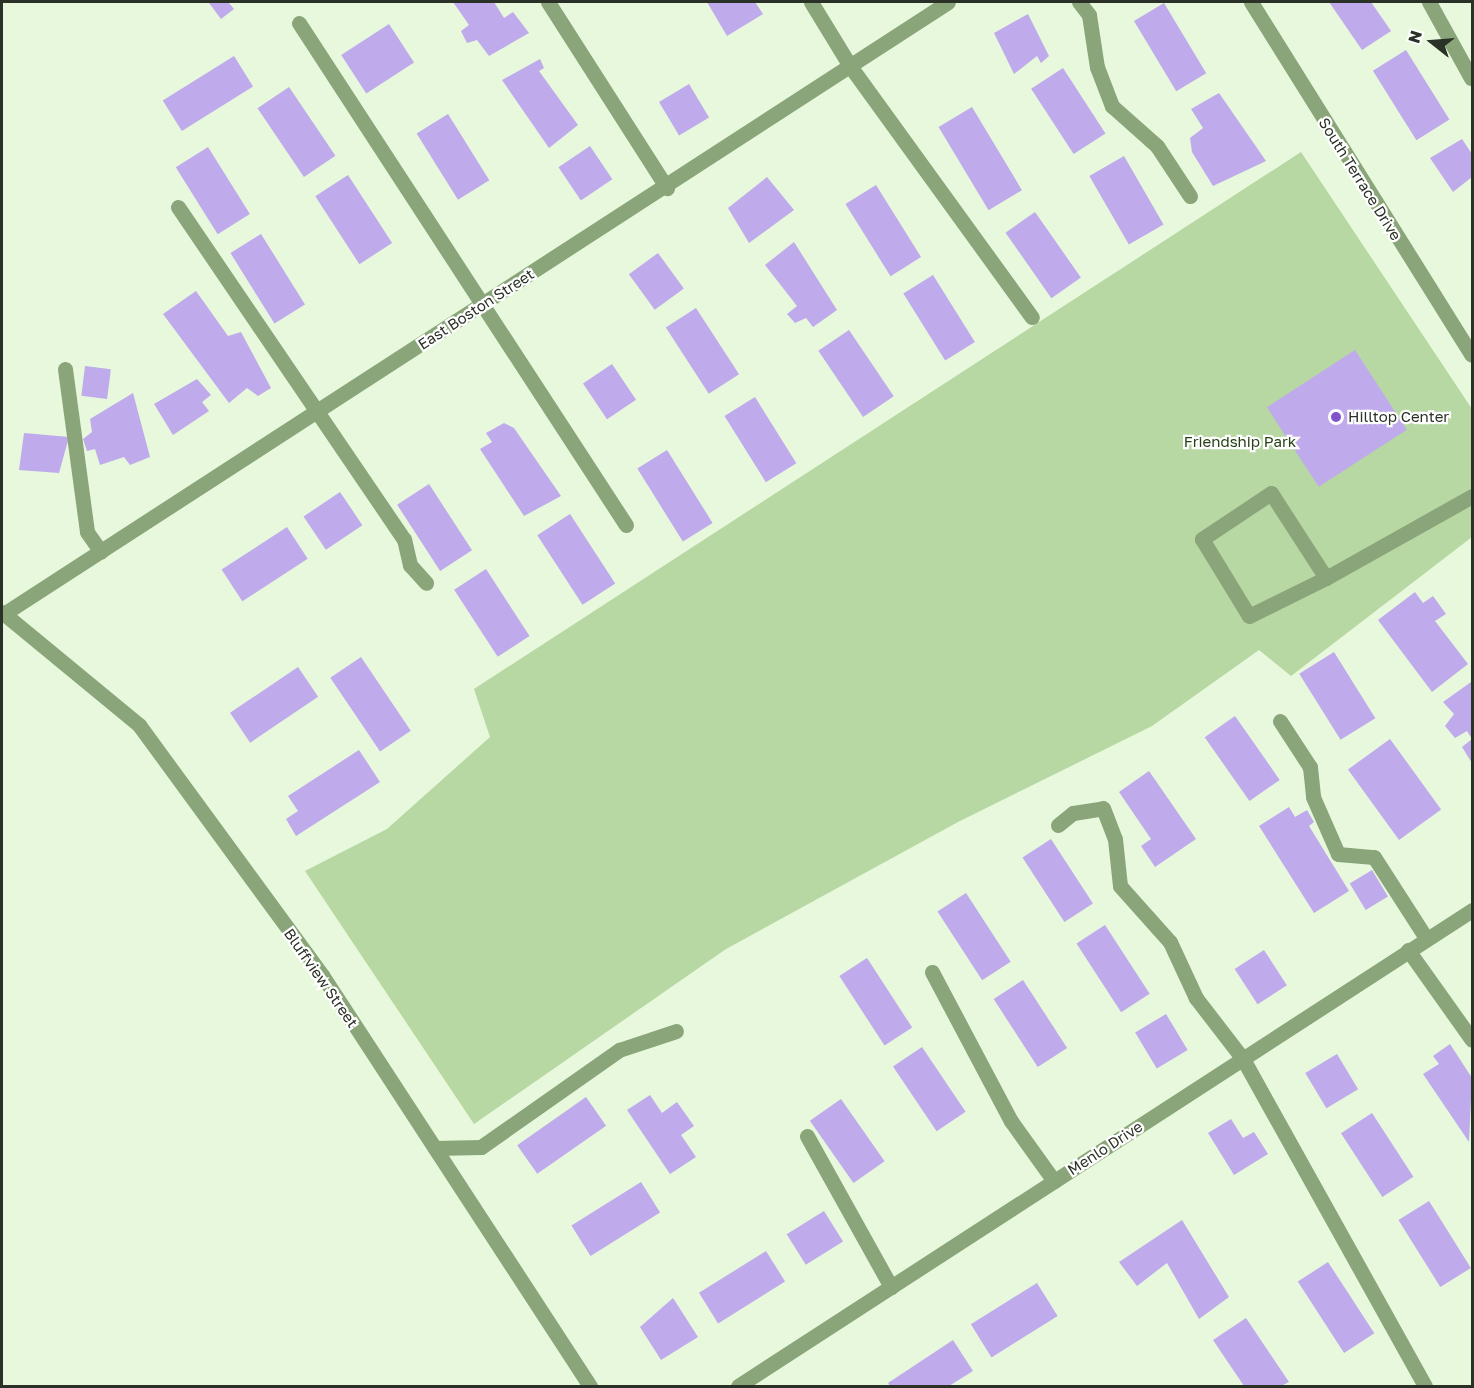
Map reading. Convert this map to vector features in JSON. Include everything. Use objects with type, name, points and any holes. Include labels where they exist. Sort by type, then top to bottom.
[{"type":"street","points":[[548,2],[667,188]]},
{"type":"street","points":[[811,2],[850,66],[1032,317]]},
{"type":"street","name":"East Boston Street","points":[[2,613],[667,188],[948,2]]},
{"type":"street","points":[[1079,2],[1089,15],[1097,68],[1112,106],[1157,146],[1190,196]]},
{"type":"street","name":"South Terrace Drive","points":[[1251,2],[1473,354]]},
{"type":"street","points":[[1429,2],[1471,78]]},
{"type":"street","points":[[299,23],[484,303],[626,525]]},
{"type":"street","points":[[178,207],[275,344],[315,414],[404,539],[410,565],[426,583]]},
{"type":"street","points":[[64,369],[87,532],[100,552]]},
{"type":"street","points":[[1326,578],[1271,493],[1202,539],[1249,616],[1326,578],[1473,496]]},
{"type":"street","name":"Bluffview Street","points":[[2,613],[139,725],[322,975],[590,1386]]},
{"type":"street","points":[[1280,721],[1310,767],[1312,797],[1338,854],[1374,857],[1426,938]]},
{"type":"street","points":[[1058,825],[1073,813],[1103,808],[1114,839],[1120,886],[1170,942],[1196,998],[1243,1059],[1425,1386]]},
{"type":"street","name":"Menlo Drive","points":[[738,1386],[1426,938],[1473,910]]},
{"type":"street","points":[[1408,950],[1473,1040]]},
{"type":"street","points":[[932,972],[1011,1121],[1054,1181]]},
{"type":"street","points":[[435,1148],[482,1147],[619,1050],[676,1031]]},
{"type":"street","points":[[807,1136],[891,1287]]},
{"type":"green space","name":"Friendship Park","points":[[1301,152],[1472,409],[1472,537],[1291,676],[1259,650],[1152,726],[958,822],[726,949],[474,1124],[305,871],[387,829],[490,737],[474,689]]},
{"type":"building","points":[[228,2],[234,9],[221,19],[209,3]]},
{"type":"building","points":[[453,2],[494,2],[504,18],[513,12],[529,33],[489,56],[477,40],[467,43],[461,31],[469,25]]},
{"type":"building","points":[[707,2],[755,2],[763,14],[727,36]]},
{"type":"building","points":[[1329,2],[1371,2],[1391,31],[1362,50]]},
{"type":"building","points":[[1164,3],[1206,73],[1176,91],[1134,21]]},
{"type":"building","points":[[1028,14],[1049,56],[1041,63],[1037,56],[1014,74],[994,33]]},
{"type":"building","points":[[389,24],[414,63],[366,94],[341,55]]},
{"type":"building","points":[[1406,50],[1449,120],[1416,140],[1373,71]]},
{"type":"building","points":[[234,56],[253,87],[182,131],[163,101]]},
{"type":"building","points":[[540,59],[544,68],[539,71],[578,125],[549,148],[502,80]]},
{"type":"building","points":[[1063,68],[1105,133],[1074,154],[1031,89]]},
{"type":"building","points":[[689,84],[709,117],[679,135],[659,102]]},
{"type":"building","points":[[289,87],[335,156],[304,177],[257,108]]},
{"type":"building","points":[[1219,93],[1266,161],[1213,186],[1192,152],[1190,138],[1203,128],[1191,109]]},
{"type":"building","points":[[972,107],[1022,190],[989,210],[939,127]]},
{"type":"building","points":[[448,114],[489,180],[458,200],[417,134]]},
{"type":"building","points":[[1462,139],[1472,154],[1472,177],[1453,192],[1430,158]]},
{"type":"building","points":[[590,146],[612,179],[581,200],[558,167]]},
{"type":"building","points":[[208,147],[250,214],[218,234],[176,167]]},
{"type":"building","points":[[1124,156],[1164,224],[1129,244],[1089,176]]},
{"type":"building","points":[[348,175],[392,243],[359,264],[315,196]]},
{"type":"building","points":[[767,177],[794,210],[749,243],[728,208]]},
{"type":"building","points":[[876,185],[921,257],[891,276],[845,204]]},
{"type":"building","points":[[1035,212],[1081,278],[1051,298],[1006,233]]},
{"type":"building","points":[[261,234],[305,304],[274,323],[230,253]]},
{"type":"building","points":[[794,242],[837,310],[813,327],[806,318],[795,323],[787,314],[797,306],[765,265]]},
{"type":"building","points":[[658,253],[684,289],[655,310],[629,274]]},
{"type":"building","points":[[933,275],[975,342],[945,361],[903,294]]},
{"type":"building","points":[[196,291],[228,336],[241,332],[271,388],[258,396],[247,388],[229,403],[163,314]]},
{"type":"building","points":[[696,308],[739,374],[709,394],[666,328]]},
{"type":"building","points":[[849,330],[894,396],[863,417],[818,351]]},
{"type":"building","name":"Hilltop Center","points":[[1355,350],[1407,430],[1319,487],[1267,407]]},
{"type":"building","points":[[612,364],[636,400],[607,419],[583,384]]},
{"type":"building","points":[[85,366],[111,369],[107,399],[81,396]]},
{"type":"building","points":[[197,379],[211,395],[202,402],[209,411],[173,435],[154,404]]},
{"type":"building","points":[[133,393],[150,457],[130,465],[124,457],[100,465],[95,449],[87,451],[83,439],[92,432],[90,419]]},
{"type":"building","points":[[755,397],[796,463],[766,482],[724,416]]},
{"type":"building","points":[[504,423],[514,428],[561,496],[524,516],[480,449],[492,442],[486,433]]},
{"type":"building","points":[[24,433],[69,437],[59,473],[19,470]]},
{"type":"building","points":[[667,450],[713,523],[683,541],[637,469]]},
{"type":"building","points":[[429,484],[472,550],[440,571],[397,505]]},
{"type":"building","points":[[340,492],[362,525],[326,550],[304,517]]},
{"type":"building","points":[[570,514],[615,584],[582,605],[537,535]]},
{"type":"building","points":[[287,527],[308,559],[242,601],[222,569]]},
{"type":"building","points":[[486,569],[530,636],[498,657],[454,590]]},
{"type":"building","points":[[1415,592],[1423,603],[1433,596],[1446,614],[1435,621],[1468,664],[1432,692],[1378,620]]},
{"type":"building","points":[[1334,652],[1375,718],[1341,740],[1299,674]]},
{"type":"building","points":[[361,657],[411,731],[380,751],[330,678]]},
{"type":"building","points":[[298,667],[318,697],[250,743],[230,713]]},
{"type":"building","points":[[1471,682],[1472,739],[1467,731],[1455,738],[1445,726],[1454,714],[1443,702]]},
{"type":"building","points":[[1235,716],[1280,780],[1249,801],[1205,737]]},
{"type":"building","points":[[1390,739],[1441,809],[1399,840],[1348,770]]},
{"type":"building","points":[[1472,739],[1472,763],[1462,747]]},
{"type":"building","points":[[359,750],[380,782],[296,836],[286,819],[298,811],[288,796]]},
{"type":"building","points":[[1149,771],[1196,839],[1155,867],[1141,846],[1151,839],[1119,792]]},
{"type":"building","points":[[1289,807],[1295,817],[1307,810],[1314,822],[1309,826],[1349,891],[1314,913],[1259,826]]},
{"type":"building","points":[[1051,839],[1093,904],[1064,922],[1022,858]]},
{"type":"building","points":[[1372,870],[1388,897],[1366,910],[1350,883]]},
{"type":"building","points":[[966,893],[1011,962],[982,980],[937,912]]},
{"type":"building","points":[[1105,925],[1150,994],[1121,1012],[1076,944]]},
{"type":"building","points":[[1264,950],[1287,985],[1258,1004],[1235,969]]},
{"type":"building","points":[[867,958],[912,1028],[885,1046],[839,976]]},
{"type":"building","points":[[1023,980],[1067,1048],[1038,1067],[994,999]]},
{"type":"building","points":[[1166,1014],[1188,1050],[1157,1069],[1135,1033]]},
{"type":"building","points":[[1450,1044],[1472,1078],[1469,1142],[1423,1074],[1439,1064],[1433,1056]]},
{"type":"building","points":[[922,1047],[966,1112],[937,1131],[893,1067]]},
{"type":"building","points":[[1337,1054],[1358,1089],[1326,1108],[1305,1073]]},
{"type":"building","points":[[650,1095],[662,1113],[677,1102],[694,1126],[681,1135],[696,1157],[670,1174],[627,1110]]},
{"type":"building","points":[[586,1097],[606,1126],[537,1174],[517,1145]]},
{"type":"building","points":[[841,1099],[885,1161],[853,1183],[810,1121]]},
{"type":"building","points":[[1372,1113],[1413,1177],[1382,1197],[1341,1133]]},
{"type":"building","points":[[1231,1119],[1243,1138],[1254,1132],[1268,1154],[1234,1175],[1208,1133]]},
{"type":"building","points":[[641,1182],[660,1213],[591,1256],[571,1225]]},
{"type":"building","points":[[1429,1201],[1471,1268],[1440,1287],[1398,1220]]},
{"type":"building","points":[[824,1211],[843,1242],[806,1265],[787,1234]]},
{"type":"building","points":[[1182,1220],[1229,1297],[1199,1319],[1167,1263],[1137,1286],[1119,1262]]},
{"type":"building","points":[[766,1251],[785,1282],[718,1323],[699,1293]]},
{"type":"building","points":[[1328,1262],[1374,1333],[1344,1353],[1298,1282]]},
{"type":"building","points":[[1037,1283],[1058,1316],[992,1357],[971,1324]]},
{"type":"building","points":[[673,1298],[698,1337],[661,1360],[640,1327]]},
{"type":"building","points":[[1246,1318],[1289,1382],[1281,1386],[1244,1386],[1213,1340]]},
{"type":"building","points":[[953,1340],[973,1371],[949,1386],[890,1386],[888,1383]]},
{"type":"place","name":"Hilltop Center","points":[[1336,417]]}]
